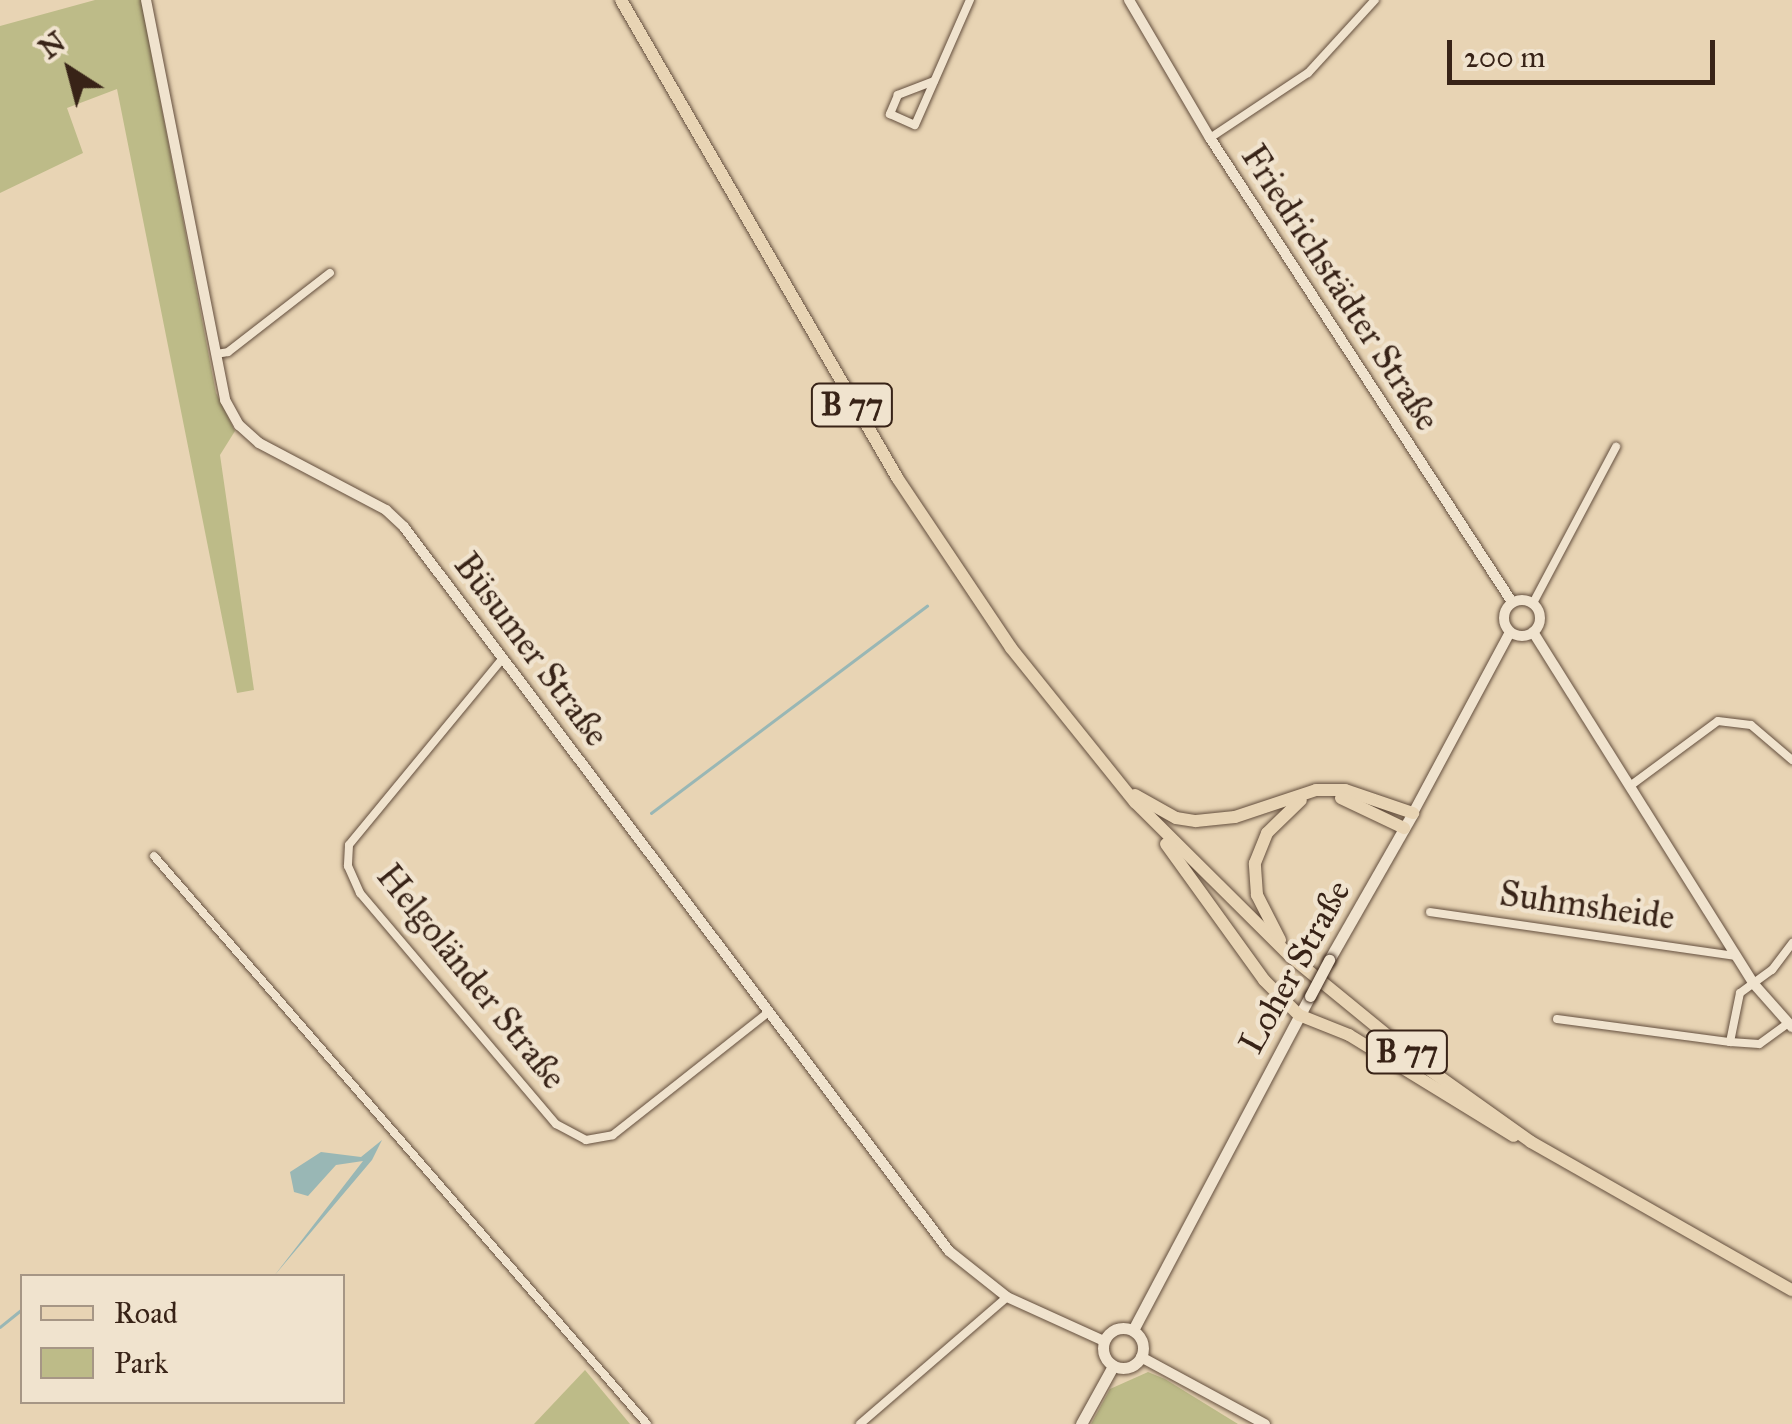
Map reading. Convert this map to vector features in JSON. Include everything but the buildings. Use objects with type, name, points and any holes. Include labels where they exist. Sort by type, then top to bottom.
[{"type":"main road","name":"B 77","points":[[621,0],[898,480],[1011,648],[1135,802],[1289,955],[1411,1056],[1532,1142],[1792,1290]]},
{"type":"main road","points":[[1120,785],[1176,818],[1196,821],[1235,816],[1316,790],[1344,790],[1413,813]]},
{"type":"main road","points":[[1289,955],[1262,910],[1254,881],[1266,832],[1293,801],[1344,798],[1404,828]]},
{"type":"main road","points":[[1135,802],[1264,980],[1299,1015],[1348,1036],[1498,1129],[1532,1142]]},
{"type":"main road","name":"Loher Straße","points":[[1133,1330],[1299,1015],[1413,813]]},
{"type":"main road","points":[[1081,1424],[1113,1366],[1104,1341],[1117,1328],[1133,1330],[1142,1341],[1142,1357],[1130,1367],[1113,1366]]},
{"type":"street","name":"Büsumer Straße","points":[[146,0],[225,400],[246,433],[396,518],[931,1228],[963,1265],[1007,1297],[1104,1341]]},
{"type":"street","points":[[934,81],[898,95],[890,114],[916,125],[970,0]]},
{"type":"street","name":"Friedrichstädter Straße","points":[[1129,0],[1210,138],[1512,602]]},
{"type":"street","points":[[1210,138],[1308,72],[1375,0]]},
{"type":"street","points":[[216,354],[257,331],[330,273]]},
{"type":"street","points":[[1533,604],[1616,447]]},
{"type":"street","points":[[1533,604],[1512,602],[1503,619],[1510,632],[1533,632]]},
{"type":"street","points":[[1533,604],[1540,620],[1533,632]]},
{"type":"street","name":"Loher Straße","points":[[1413,813],[1510,632]]},
{"type":"street","points":[[1533,632],[1753,983],[1790,1026],[1758,1044],[1557,1018]]},
{"type":"street","name":"Helgoländer Straße","points":[[503,658],[349,845],[348,866],[360,893],[556,1124],[586,1140],[613,1135],[770,1012]]},
{"type":"street","points":[[1630,786],[1718,721],[1751,724],[1792,760]]},
{"type":"street","points":[[154,856],[647,1424]]},
{"type":"street","name":"Suhmsheide","points":[[1430,912],[1736,956]]},
{"type":"street","points":[[1730,1042],[1740,993],[1792,943]]},
{"type":"street","points":[[860,1424],[1007,1297]]},
{"type":"street","points":[[1142,1357],[1265,1424]]},
{"type":"green space","points":[[95,0],[141,0],[216,393],[235,431],[220,455],[254,690],[237,693],[117,89],[67,108],[83,153],[0,193],[0,26]]},
{"type":"green space","points":[[585,1370],[630,1424],[534,1424]]},
{"type":"green space","points":[[1148,1372],[1238,1424],[1091,1424],[1110,1389]]},
{"type":"water","points":[[382,1140],[372,1160],[276,1274],[363,1161],[336,1165],[308,1196],[294,1192],[290,1172],[321,1152],[361,1157]]},
{"type":"waterway","points":[[651,813],[927,606]]},
{"type":"waterway","points":[[0,1327],[20,1311]]}]
